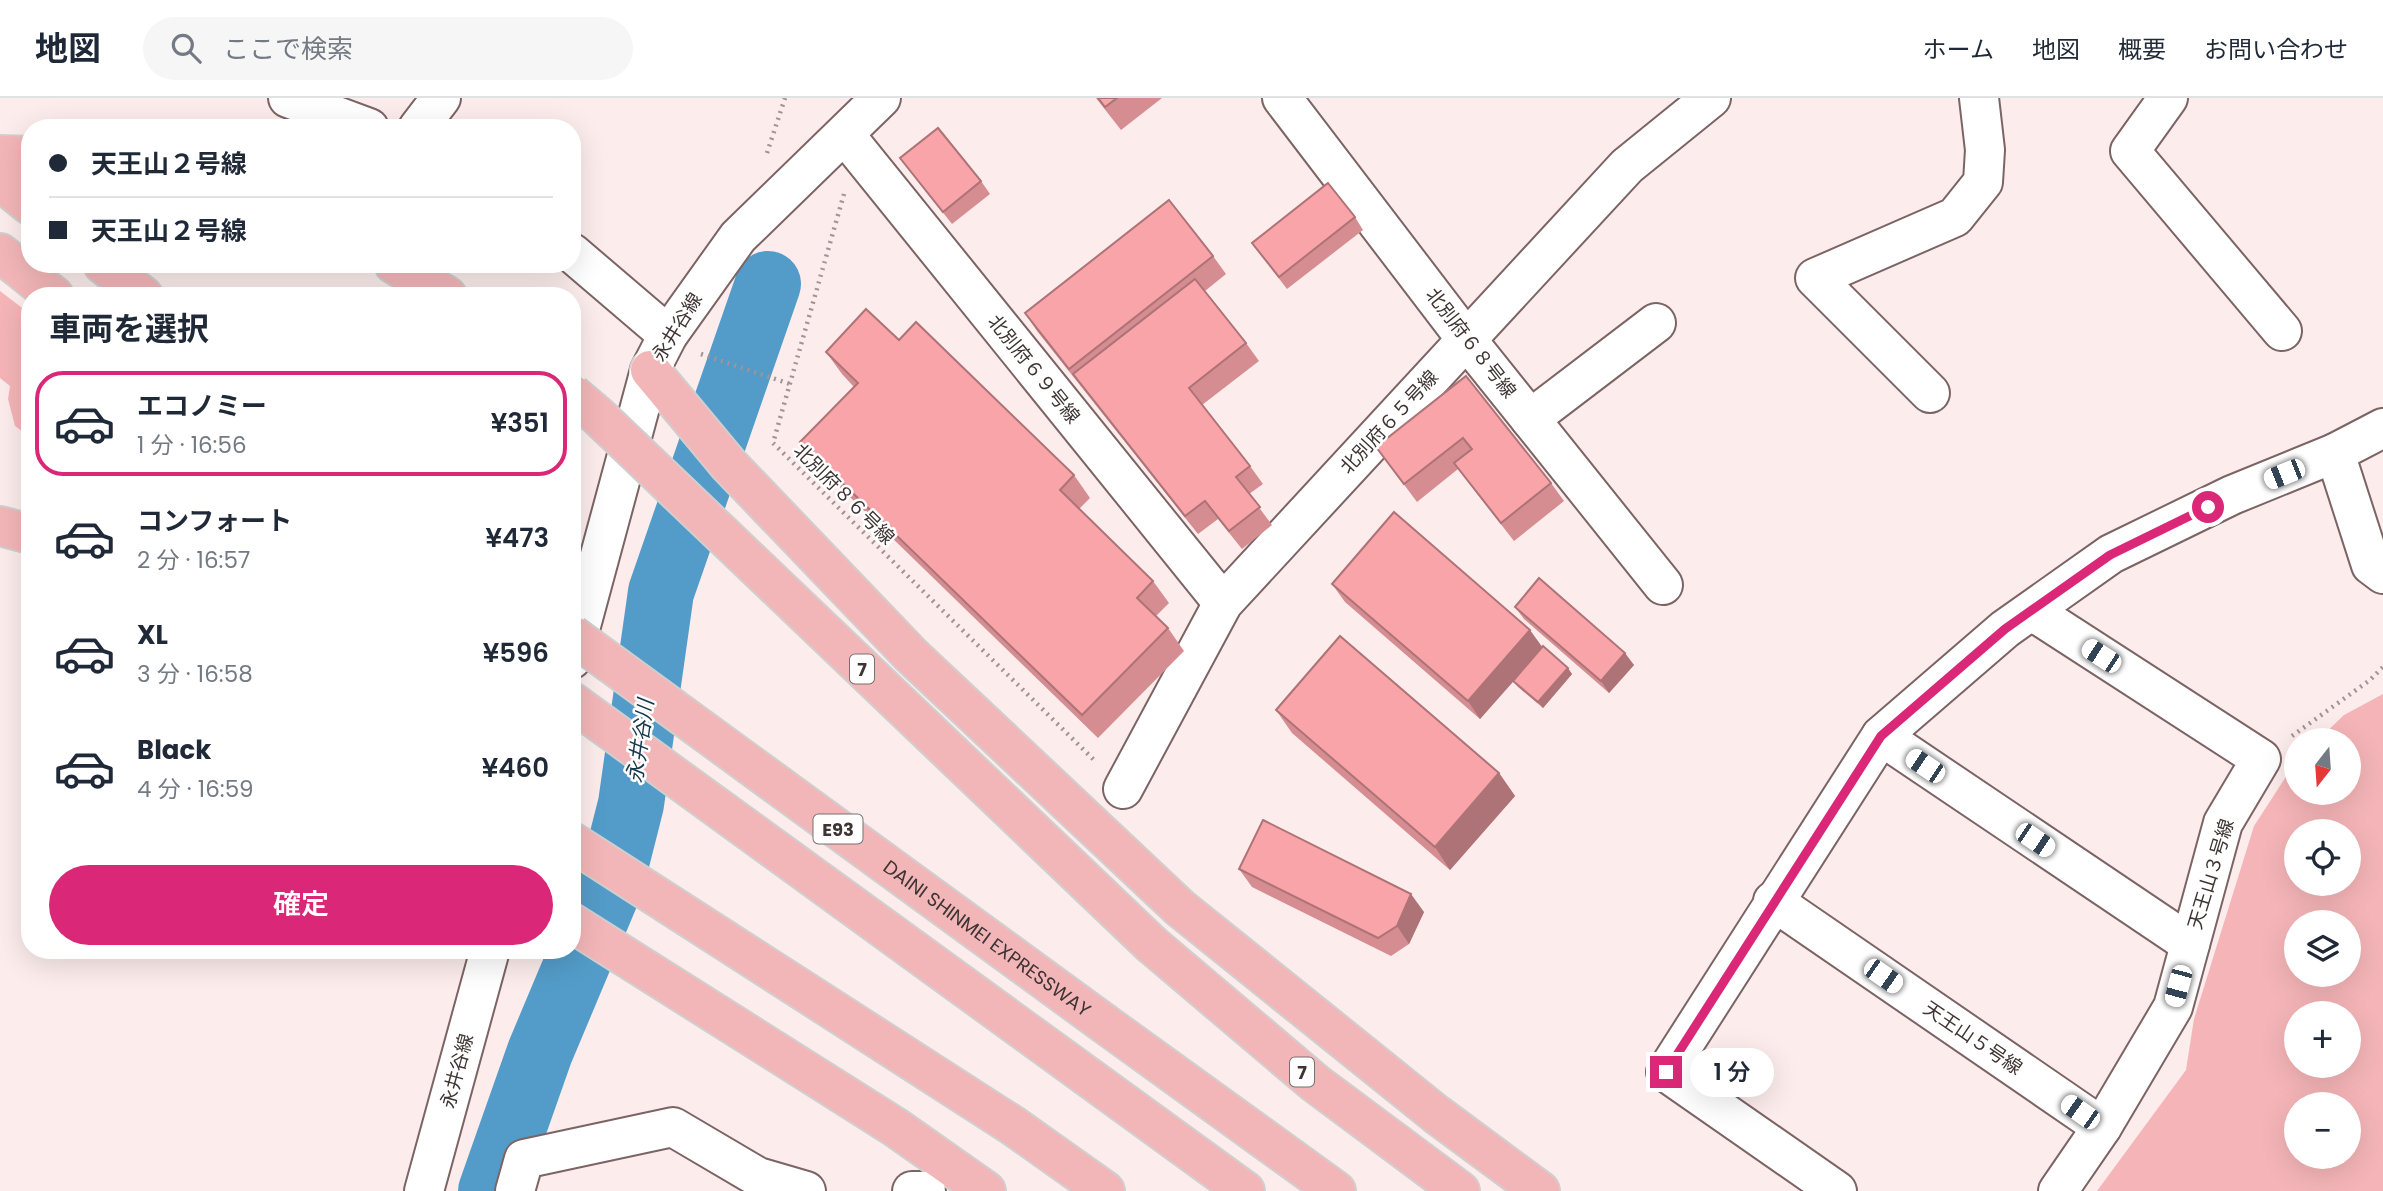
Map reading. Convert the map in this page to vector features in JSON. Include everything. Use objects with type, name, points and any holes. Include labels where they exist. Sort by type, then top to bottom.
[{"type":"highway","points":[[0,155],[21,156]]},
{"type":"highway","points":[[0,181],[21,198]]},
{"type":"highway","points":[[0,253],[21,270]]},
{"type":"highway","points":[[25,273],[43,287]]},
{"type":"highway","points":[[114,273],[132,287]]},
{"type":"highway","points":[[409,273],[432,287]]},
{"type":"highway","points":[[650,370],[729,465],[911,655],[1180,908],[1436,1114],[1540,1191]]},
{"type":"highway","name":"7","points":[[581,402],[1151,944],[1315,1083],[1460,1191]]},
{"type":"highway","points":[[0,526],[21,532]]},
{"type":"highway","name":"DAINI SHINMEI EXPRESSWAY","points":[[581,642],[1336,1191]]},
{"type":"highway","name":"E93","points":[[581,709],[1245,1191]]},
{"type":"highway","points":[[581,848],[1012,1125],[1105,1191]]},
{"type":"highway","points":[[581,929],[895,1127],[986,1191]]},
{"type":"street","points":[[288,98],[345,119]]},
{"type":"street","points":[[425,119],[441,98]]},
{"type":"street","name":"永井谷線","points":[[581,626],[650,370],[668,335],[738,237],[881,98]]},
{"type":"street","name":"北別府６５号線","points":[[1123,789],[1223,603],[1626,166],[1711,98]]},
{"type":"street","points":[[1930,393],[1815,278],[1955,217],[1983,182],[1985,150],[1979,98]]},
{"type":"street","points":[[2168,98],[2130,151],[2282,331]]},
{"type":"street","name":"北別府６８号線","points":[[1288,99],[1466,339],[1663,585]]},
{"type":"street","name":"北別府６９号線","points":[[845,135],[1223,603]]},
{"type":"street","points":[[581,261],[668,335]]},
{"type":"street","points":[[1531,419],[1656,323]]},
{"type":"street","points":[[1837,1191],[1666,1072],[1881,736],[2005,629],[2110,555],[2232,495],[2335,453],[2383,428]]},
{"type":"street","points":[[2335,453],[2371,565],[2383,574]]},
{"type":"street","points":[[2032,611],[2261,759]]},
{"type":"street","points":[[1881,736],[2190,944]]},
{"type":"street","name":"天王山３号線","points":[[2058,1191],[2102,1127],[2173,1007],[2223,823],[2261,759]]},
{"type":"street","name":"天王山５号線","points":[[1773,901],[2102,1127]]},
{"type":"street","name":"永井谷線","points":[[424,1191],[488,959]]},
{"type":"street","points":[[515,1191],[524,1159],[673,1127],[758,1177],[806,1191]]},
{"type":"street","points":[[912,1191],[926,1191]]},
{"type":"path","name":"北別府８６号線","points":[[845,135],[844,197],[773,443],[1123,789]]},
{"type":"path","points":[[668,335],[704,356],[790,384]]},
{"type":"path","points":[[2261,759],[2370,680],[2383,667]]},
{"type":"shaded area","points":[[0,291],[21,307],[21,430],[15,426],[8,399],[10,386],[0,378]]},
{"type":"shaded area","points":[[2383,694],[2383,1191],[2097,1191],[2186,1070],[2194,1019],[2254,826],[2284,780],[2284,805],[2361,805],[2361,728],[2330,728],[2344,715]]},
{"type":"building","points":[[1098,98],[1117,98],[1105,107]]},
{"type":"building","points":[[938,128],[981,181],[943,212],[900,158]]},
{"type":"building","points":[[1328,183],[1355,217],[1279,277],[1252,243]]},
{"type":"building","points":[[1169,200],[1213,256],[1069,369],[1025,313]]},
{"type":"building","points":[[1195,279],[1246,343],[1189,388],[1250,466],[1236,477],[1260,507],[1229,531],[1205,501],[1185,516],[1073,374]]},
{"type":"building","points":[[866,309],[899,340],[916,322],[1074,475],[1060,490],[1153,581],[1137,598],[1168,628],[1082,715],[800,442],[858,383],[826,352]]},
{"type":"building","points":[[1466,376],[1551,483],[1501,523],[1454,463],[1472,449],[1463,438],[1404,484],[1376,447]]},
{"type":"building","points":[[1394,512],[1530,630],[1468,701],[1332,584]]},
{"type":"building","points":[[1539,578],[1625,653],[1601,681],[1515,607]]},
{"type":"building","points":[[1340,636],[1499,773],[1435,847],[1276,710]]},
{"type":"building","points":[[1543,646],[1568,668],[1538,702],[1513,681]]},
{"type":"building","points":[[1263,820],[1411,894],[1397,926],[1378,938],[1239,869]]},
{"type":"waterway","name":"永井谷川","points":[[581,954],[611,883],[631,804],[661,592],[768,284]]},
{"type":"waterway","name":"永井谷川","points":[[491,1191],[540,1052],[579,959]]},
{"type":"route","points":[[1666,1072],[1881,736],[2005,629],[2110,555],[2208,507]]}]
